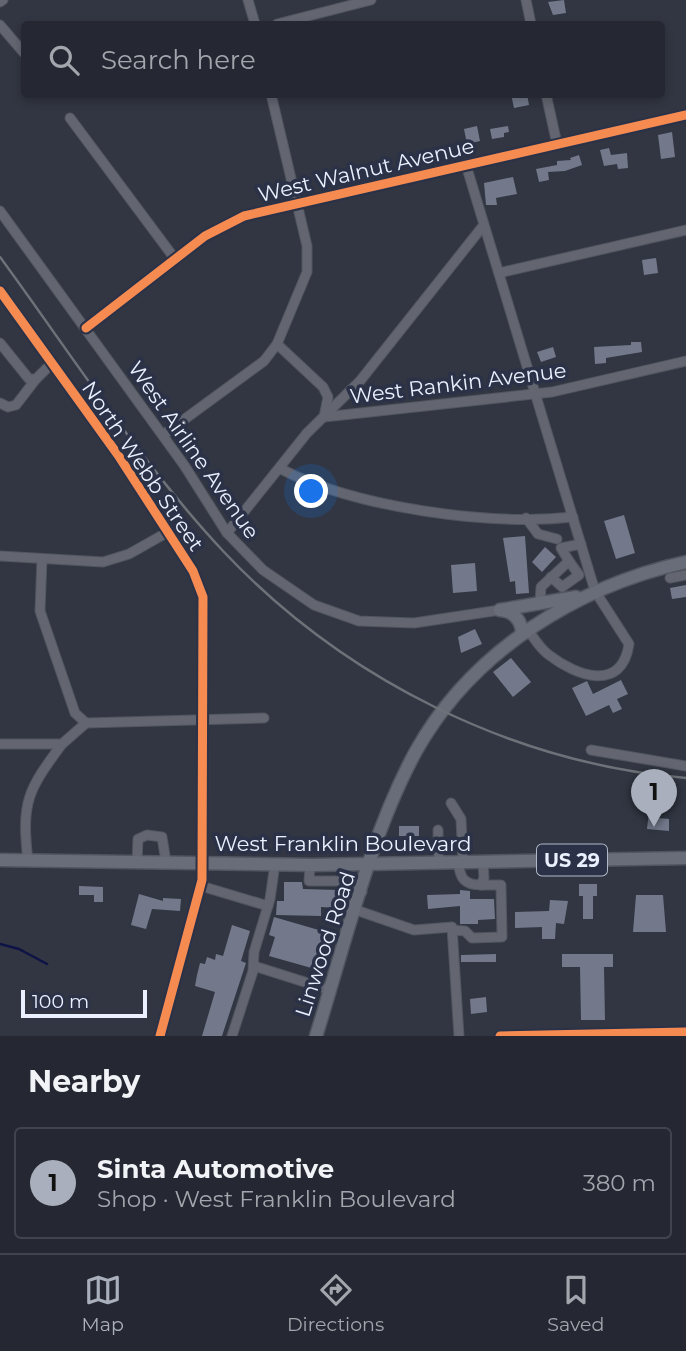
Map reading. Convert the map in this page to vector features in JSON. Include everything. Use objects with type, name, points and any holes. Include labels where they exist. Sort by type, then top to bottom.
[{"type":"main road","points":[[500,610],[590,593],[644,572],[686,562]]},
{"type":"main road","name":"Linwood Road","points":[[316,1036],[392,801],[425,736],[464,688],[525,632],[590,593]]},
{"type":"main road","points":[[517,606],[527,608],[540,621]]},
{"type":"main road","points":[[500,610],[509,611],[517,618],[525,632]]},
{"type":"main road","name":"West Franklin Boulevard","points":[[0,860],[310,864],[686,858]]},
{"type":"street","points":[[248,0],[254,21]]},
{"type":"street","points":[[289,21],[370,0]]},
{"type":"street","points":[[526,0],[530,21]]},
{"type":"street","points":[[0,26],[21,50]]},
{"type":"street","points":[[163,435],[255,369],[277,344],[307,272],[307,246],[272,98]]},
{"type":"street","points":[[547,98],[557,144]]},
{"type":"street","points":[[685,115],[686,127]]},
{"type":"street","name":"West Walnut Avenue","points":[[86,328],[175,259],[231,221],[685,115]]},
{"type":"street","points":[[70,118],[175,259]]},
{"type":"street","points":[[466,165],[589,570],[590,593],[629,644],[627,657],[620,668],[603,676],[575,672],[546,654],[525,632]]},
{"type":"street","name":"West Airline Avenue","points":[[0,211],[163,435],[227,533],[242,550],[285,587],[314,605],[359,621],[414,623],[500,610]]},
{"type":"street","points":[[227,533],[281,469],[292,451],[360,380],[483,226]]},
{"type":"street","points":[[499,273],[686,230]]},
{"type":"street","name":"North Webb Street","points":[[0,291],[118,455],[193,571],[203,597],[201,886],[160,1036]]},
{"type":"street","points":[[0,343],[29,379],[36,379]]},
{"type":"street","name":"West Rankin Avenue","points":[[277,344],[323,387],[328,397],[324,417],[534,394],[686,360]]},
{"type":"street","points":[[0,403],[8,407],[16,405],[52,363]]},
{"type":"street","points":[[281,469],[326,489],[352,496],[438,511],[526,518],[573,517]]},
{"type":"street","points":[[526,518],[538,534],[559,544],[581,544]]},
{"type":"street","points":[[556,519],[559,544],[579,575]]},
{"type":"street","points":[[0,556],[103,562],[129,554],[168,532]]},
{"type":"street","points":[[42,559],[40,611],[75,713],[86,723]]},
{"type":"street","points":[[541,602],[541,587],[569,561]]},
{"type":"street","points":[[562,587],[589,570]]},
{"type":"street","points":[[670,578],[686,575]]},
{"type":"street","points":[[551,577],[569,598]]},
{"type":"street","points":[[29,861],[27,800],[40,770],[62,744],[86,723],[264,718]]},
{"type":"street","points":[[0,744],[62,744]]},
{"type":"street","points":[[591,750],[686,766]]},
{"type":"street","points":[[356,909],[414,930],[452,927],[452,930],[465,931],[472,938],[502,937],[501,885],[466,883],[460,876],[461,820],[451,803]]},
{"type":"street","points":[[438,830],[439,863]]},
{"type":"street","points":[[137,862],[138,839],[147,835],[162,837],[165,842],[166,863]]},
{"type":"street","points":[[481,885],[483,862]]},
{"type":"street","points":[[232,1036],[254,967],[254,952],[268,906],[275,864]]},
{"type":"street","points":[[310,864],[309,881],[339,881],[349,892],[362,892]]},
{"type":"street","points":[[201,886],[268,906]]},
{"type":"street","points":[[452,930],[459,1036]]},
{"type":"street","points":[[254,967],[330,990]]},
{"type":"street","points":[[500,1036],[686,1032]]},
{"type":"building","points":[[564,0],[566,13],[553,15],[548,2]]},
{"type":"building","points":[[512,98],[528,98],[529,105],[514,108]]},
{"type":"building","points":[[477,126],[480,141],[467,144],[464,129]]},
{"type":"building","points":[[508,126],[509,132],[504,133],[504,137],[492,139],[490,129]]},
{"type":"building","points":[[672,132],[675,157],[661,159],[658,135]]},
{"type":"building","points":[[609,148],[611,155],[627,153],[628,168],[618,169],[617,164],[604,166],[600,150]]},
{"type":"building","points":[[579,155],[582,165],[565,171],[548,172],[549,180],[539,182],[536,169],[557,165],[557,161],[571,160],[570,158]]},
{"type":"building","points":[[513,177],[517,194],[496,198],[497,205],[486,205],[484,183]]},
{"type":"building","points":[[656,258],[658,273],[644,275],[642,260]]},
{"type":"building","points":[[631,342],[641,342],[642,352],[606,358],[606,363],[595,364],[594,347],[631,345]]},
{"type":"building","points":[[553,347],[556,357],[541,362],[537,352]]},
{"type":"building","points":[[624,515],[635,553],[616,559],[604,521]]},
{"type":"building","points":[[525,536],[529,593],[516,594],[515,581],[510,582],[503,538]]},
{"type":"building","points":[[545,547],[556,557],[542,572],[532,562]]},
{"type":"building","points":[[475,563],[477,591],[453,593],[451,565]]},
{"type":"building","points":[[686,585],[686,597],[672,599],[670,588]]},
{"type":"building","points":[[475,629],[482,644],[461,653],[458,637]]},
{"type":"building","points":[[511,658],[531,682],[513,697],[493,672]]},
{"type":"building","points":[[621,680],[628,694],[617,699],[622,709],[613,713],[609,705],[586,716],[572,688],[587,681],[593,694]]},
{"type":"building","points":[[649,811],[660,811],[659,818],[669,819],[669,831],[647,829]]},
{"type":"building","points":[[399,826],[419,826],[419,836],[399,836]]},
{"type":"building","points":[[284,882],[302,882],[303,889],[338,890],[338,908],[321,907],[321,916],[276,915],[277,901],[284,901]]},
{"type":"building","points":[[579,884],[597,884],[597,896],[593,896],[593,919],[583,919],[583,896],[579,896]]},
{"type":"building","points":[[79,886],[103,887],[103,902],[94,902],[94,895],[79,895]]},
{"type":"building","points":[[460,890],[470,891],[470,899],[494,899],[495,919],[478,920],[478,924],[460,924],[460,906],[428,909],[427,895],[460,894]]},
{"type":"building","points":[[139,894],[163,901],[163,898],[181,899],[180,911],[152,909],[146,929],[131,925]]},
{"type":"building","points":[[636,895],[663,895],[666,932],[633,932]]},
{"type":"building","points":[[550,900],[568,901],[564,924],[556,923],[555,939],[542,939],[542,927],[515,928],[515,912],[549,911]]},
{"type":"building","points":[[274,917],[329,933],[315,969],[269,956],[275,937],[269,935]]},
{"type":"building","points":[[232,925],[250,931],[241,961],[246,963],[222,1036],[202,1036],[215,992],[195,986],[200,963],[205,964],[207,957],[215,960],[216,954],[223,956]]},
{"type":"building","points":[[496,954],[496,962],[461,962],[461,955]]},
{"type":"building","points":[[562,954],[613,954],[613,967],[604,967],[605,1020],[581,1020],[580,967],[562,967]]},
{"type":"building","points":[[486,997],[487,1012],[471,1014],[470,999]]},
{"type":"waterway","points":[[0,944],[19,949],[47,964]]},
{"type":"railway","points":[[0,257],[108,409],[194,519],[271,598],[322,639],[377,675],[435,707],[495,733],[557,754],[621,769],[686,778]]},
{"type":"cycle path","points":[[86,328],[205,236],[244,216],[686,115]]},
{"type":"cycle path","points":[[0,291],[118,455],[193,571],[203,597],[202,880],[160,1036]]},
{"type":"cycle path","points":[[500,1036],[686,1032]]},
{"type":"place","name":"Sinta Automotive","points":[[654,827]]}]
